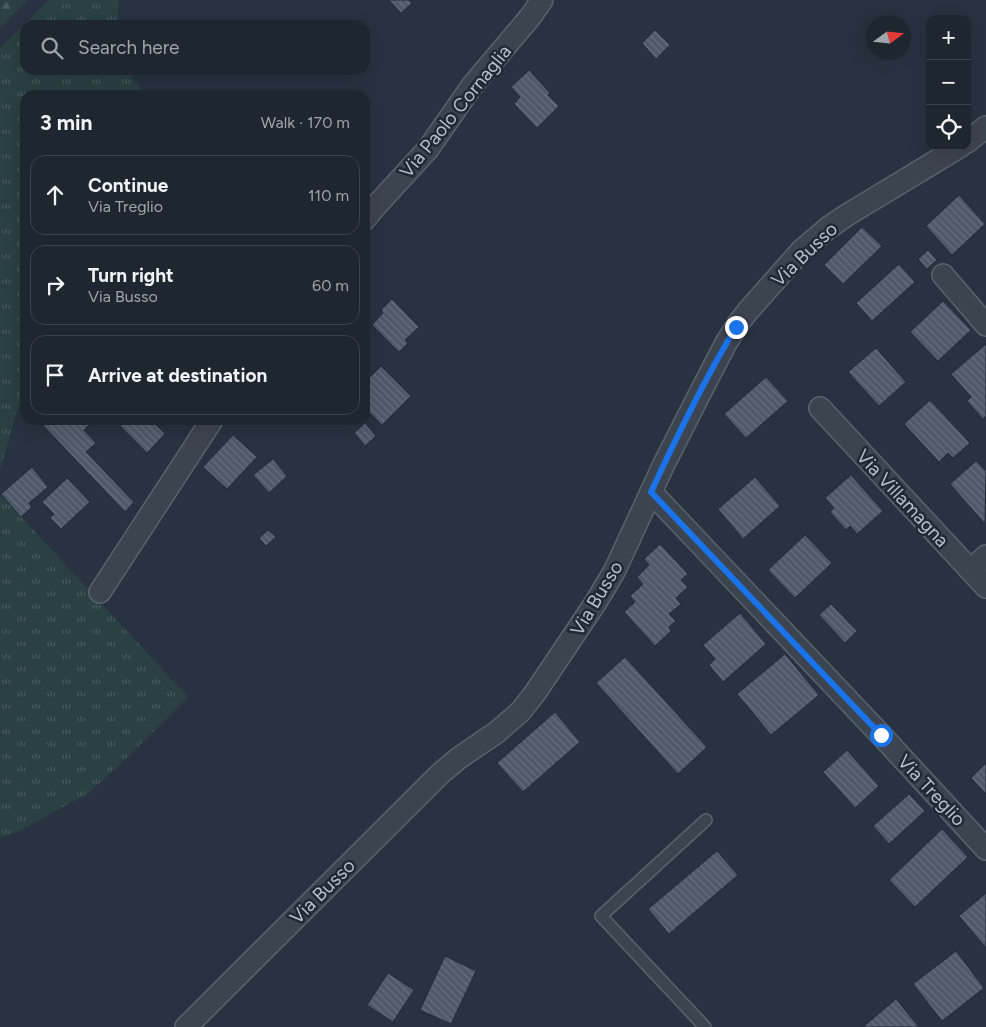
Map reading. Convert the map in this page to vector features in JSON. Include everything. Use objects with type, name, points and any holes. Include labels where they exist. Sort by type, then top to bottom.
[{"type":"street","name":"Via Paolo Cornaglia","points":[[370,213],[428,149],[472,86],[531,16],[542,0]]},
{"type":"street","points":[[971,139],[986,127]]},
{"type":"street","name":"Via Busso","points":[[186,1027],[437,777],[521,711],[604,590],[681,429],[726,343],[744,316],[789,264],[809,244],[838,221],[954,150]]},
{"type":"street","points":[[943,275],[986,325]]},
{"type":"street","name":"Via Villamagna","points":[[820,408],[978,563],[986,587]]},
{"type":"street","points":[[100,592],[209,425]]},
{"type":"street","name":"Via Treglio","points":[[651,492],[986,849]]},
{"type":"lane","points":[[705,1027],[601,916],[706,820]]},
{"type":"green space","points":[[0,0],[27,0],[0,28]]},
{"type":"green space","points":[[49,0],[119,0],[118,20],[29,20]]},
{"type":"green space","points":[[20,28],[20,75],[131,75],[143,90],[20,90],[20,402],[0,470],[0,48]]},
{"type":"green space","points":[[0,494],[188,697],[90,792],[20,831],[0,838]]},
{"type":"building","points":[[389,0],[409,0],[412,3],[401,13]]},
{"type":"building","points":[[655,30],[670,45],[656,59],[642,43]]},
{"type":"building","points":[[529,70],[559,106],[537,128],[514,104],[520,97],[511,87]]},
{"type":"building","points":[[959,195],[985,224],[952,255],[926,226]]},
{"type":"building","points":[[862,227],[882,246],[843,284],[824,265]]},
{"type":"building","points":[[928,250],[937,260],[927,269],[918,259]]},
{"type":"building","points":[[899,264],[915,282],[872,321],[856,303]]},
{"type":"building","points":[[392,299],[419,327],[405,340],[408,343],[399,352],[372,325],[383,313],[381,310]]},
{"type":"building","points":[[943,301],[971,330],[938,361],[910,332]]},
{"type":"building","points":[[986,344],[986,416],[983,419],[967,401],[971,397],[951,374]]},
{"type":"building","points":[[876,348],[906,382],[879,406],[848,372]]},
{"type":"building","points":[[381,366],[411,396],[382,425],[370,413],[370,377]]},
{"type":"building","points":[[766,377],[788,401],[746,438],[724,414]]},
{"type":"building","points":[[930,400],[970,443],[953,458],[948,453],[939,462],[904,424]]},
{"type":"building","points":[[43,425],[89,425],[84,430],[96,443],[86,452],[134,502],[125,512]]},
{"type":"building","points":[[156,425],[165,434],[147,453],[120,426]]},
{"type":"building","points":[[363,425],[367,425],[376,436],[365,446],[354,433]]},
{"type":"building","points":[[233,435],[257,457],[227,489],[203,467]]},
{"type":"building","points":[[273,459],[287,476],[269,493],[253,475]]},
{"type":"building","points":[[976,461],[986,471],[985,524],[950,484]]},
{"type":"building","points":[[32,467],[48,487],[29,503],[32,507],[21,517],[1,494]]},
{"type":"building","points":[[851,475],[883,511],[857,534],[850,526],[846,530],[830,512],[834,508],[825,498]]},
{"type":"building","points":[[755,477],[780,506],[743,539],[718,509]]},
{"type":"building","points":[[67,478],[90,502],[61,529],[50,518],[54,514],[42,502]]},
{"type":"building","points":[[268,530],[276,537],[266,546],[259,538]]},
{"type":"building","points":[[805,535],[832,563],[795,598],[768,570]]},
{"type":"building","points":[[660,544],[688,574],[681,580],[688,587],[676,598],[681,604],[669,614],[676,621],[669,627],[671,631],[655,646],[624,612],[635,602],[630,596],[643,584],[637,577],[649,565],[644,559]]},
{"type":"building","points":[[831,604],[857,631],[845,643],[819,615]]},
{"type":"building","points":[[740,613],[766,644],[723,682],[709,665],[715,659],[703,645]]},
{"type":"building","points":[[785,654],[819,695],[771,735],[737,694]]},
{"type":"building","points":[[625,657],[707,747],[678,774],[596,683]]},
{"type":"building","points":[[555,712],[580,742],[523,792],[497,763]]},
{"type":"building","points":[[847,750],[879,786],[855,808],[823,772]]},
{"type":"building","points":[[986,763],[986,794],[971,778]]},
{"type":"building","points":[[909,794],[925,811],[889,844],[873,826]]},
{"type":"building","points":[[942,829],[968,857],[915,907],[889,880]]},
{"type":"building","points":[[717,851],[738,875],[669,934],[648,909]]},
{"type":"building","points":[[986,893],[986,948],[959,916]]},
{"type":"building","points":[[956,951],[984,988],[942,1021],[913,984]]},
{"type":"building","points":[[445,956],[476,971],[451,1024],[420,1010]]},
{"type":"building","points":[[388,973],[414,990],[393,1022],[367,1005]]},
{"type":"building","points":[[896,999],[919,1027],[863,1027]]},
{"type":"route","points":[[736,327],[681,429],[651,492],[881,735]]}]
